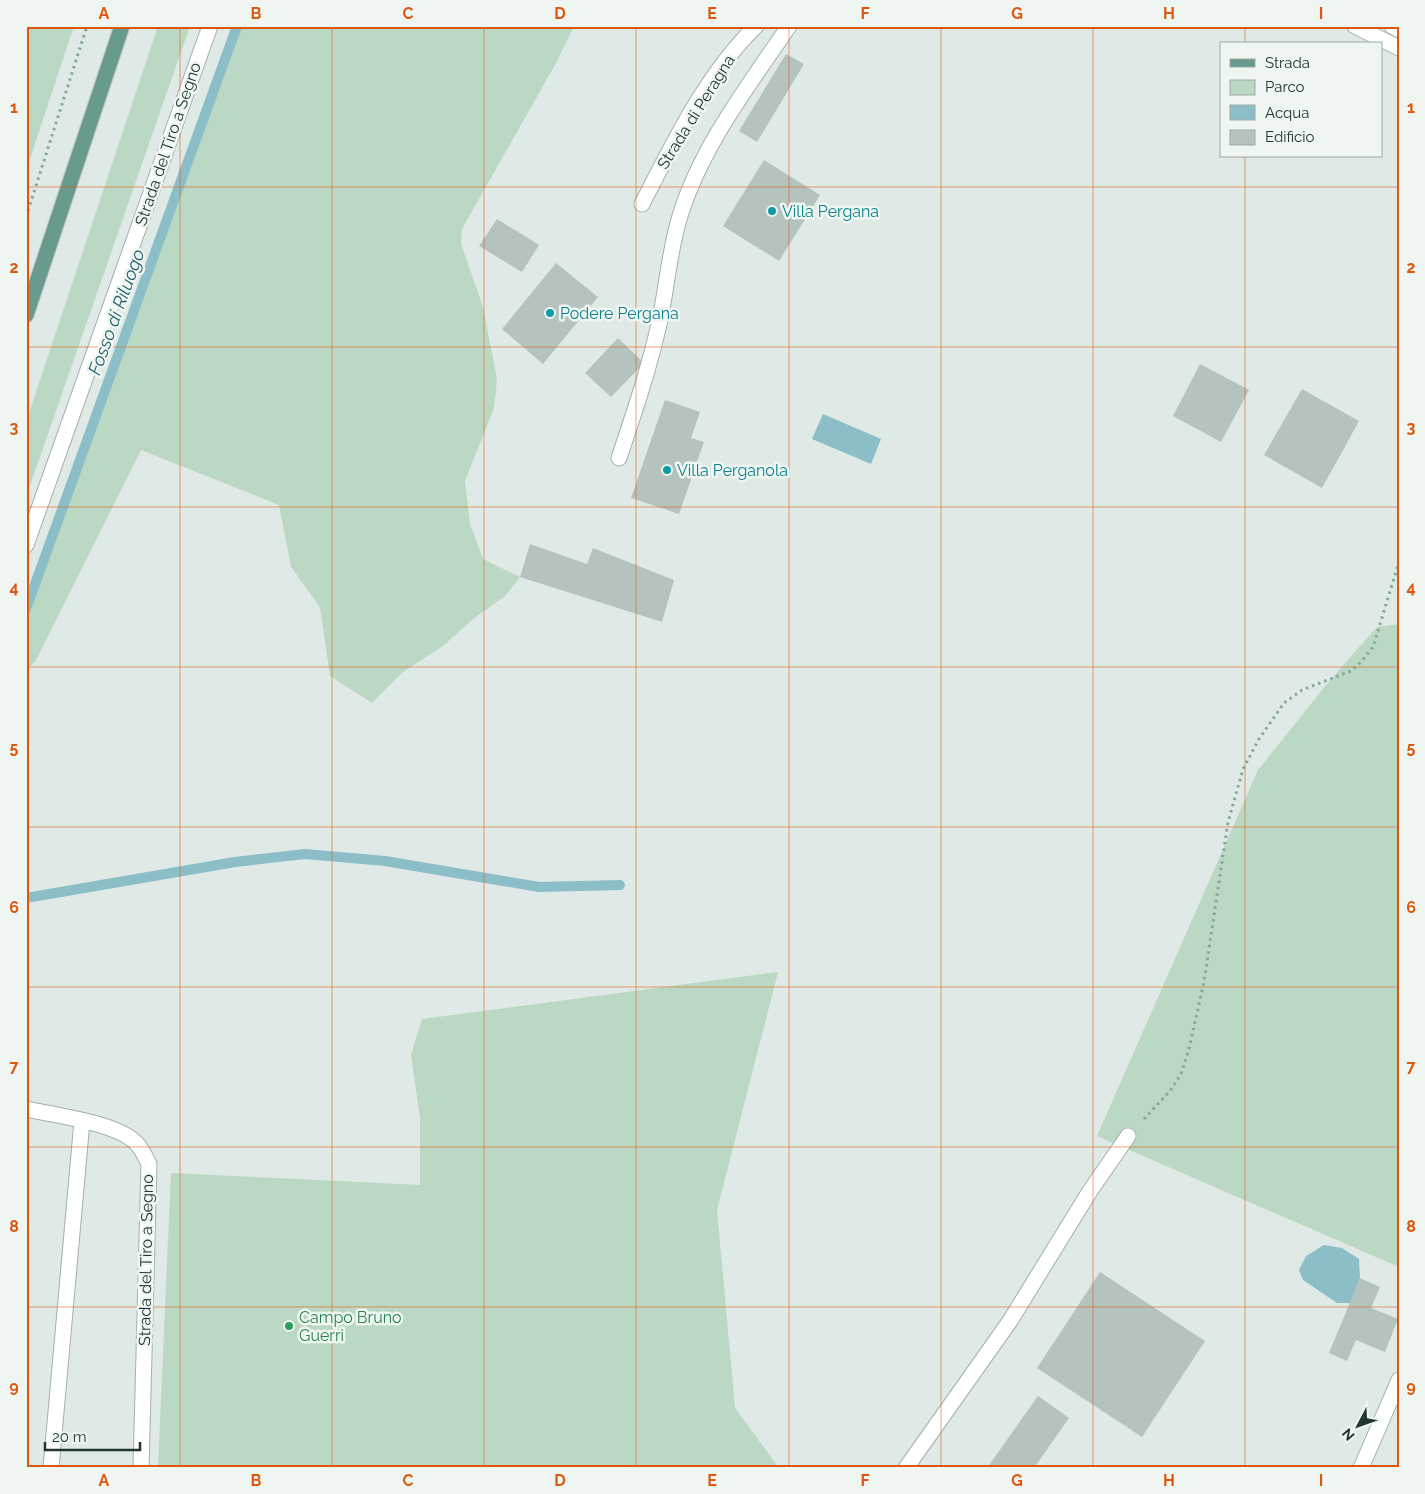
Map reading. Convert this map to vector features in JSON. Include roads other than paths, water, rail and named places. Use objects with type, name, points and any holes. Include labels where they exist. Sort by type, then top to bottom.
[{"type":"main road","points":[[26,316],[122,26]]},
{"type":"street","name":"Strada del Tiro a Segno","points":[[26,545],[210,26]]},
{"type":"street","name":"Strada di Peragna","points":[[642,204],[680,131],[710,83],[735,49],[756,26]]},
{"type":"street","points":[[619,458],[649,364],[673,243],[680,215],[692,184],[739,101],[789,26]]},
{"type":"street","points":[[1354,26],[1399,48]]},
{"type":"street","points":[[1392,26],[1399,30]]},
{"type":"street","name":"Strada del Tiro a Segno","points":[[26,1109],[122,1132],[137,1144],[149,1164],[140,1468]]},
{"type":"street","points":[[51,1468],[82,1121]]},
{"type":"street","points":[[906,1468],[1010,1321],[1095,1184],[1128,1136]]},
{"type":"street","points":[[1361,1468],[1399,1380]]},
{"type":"water","points":[[823,414],[881,439],[871,464],[812,439]]},
{"type":"water","points":[[1324,1245],[1342,1248],[1359,1259],[1360,1278],[1350,1303],[1337,1303],[1303,1280],[1299,1270],[1306,1256]]},
{"type":"waterway","name":"Fosso di Riluogo","points":[[26,609],[237,26]]},
{"type":"waterway","points":[[26,898],[235,862],[305,854],[385,861],[539,887],[620,885]]},
{"type":"place","name":"Villa Pergana","points":[[772,211]]},
{"type":"place","name":"Podere Pergana","points":[[550,313]]},
{"type":"place","name":"Villa Perganola","points":[[667,470]]},
{"type":"place","name":"Campo Bruno Guerri","points":[[289,1326]]}]
